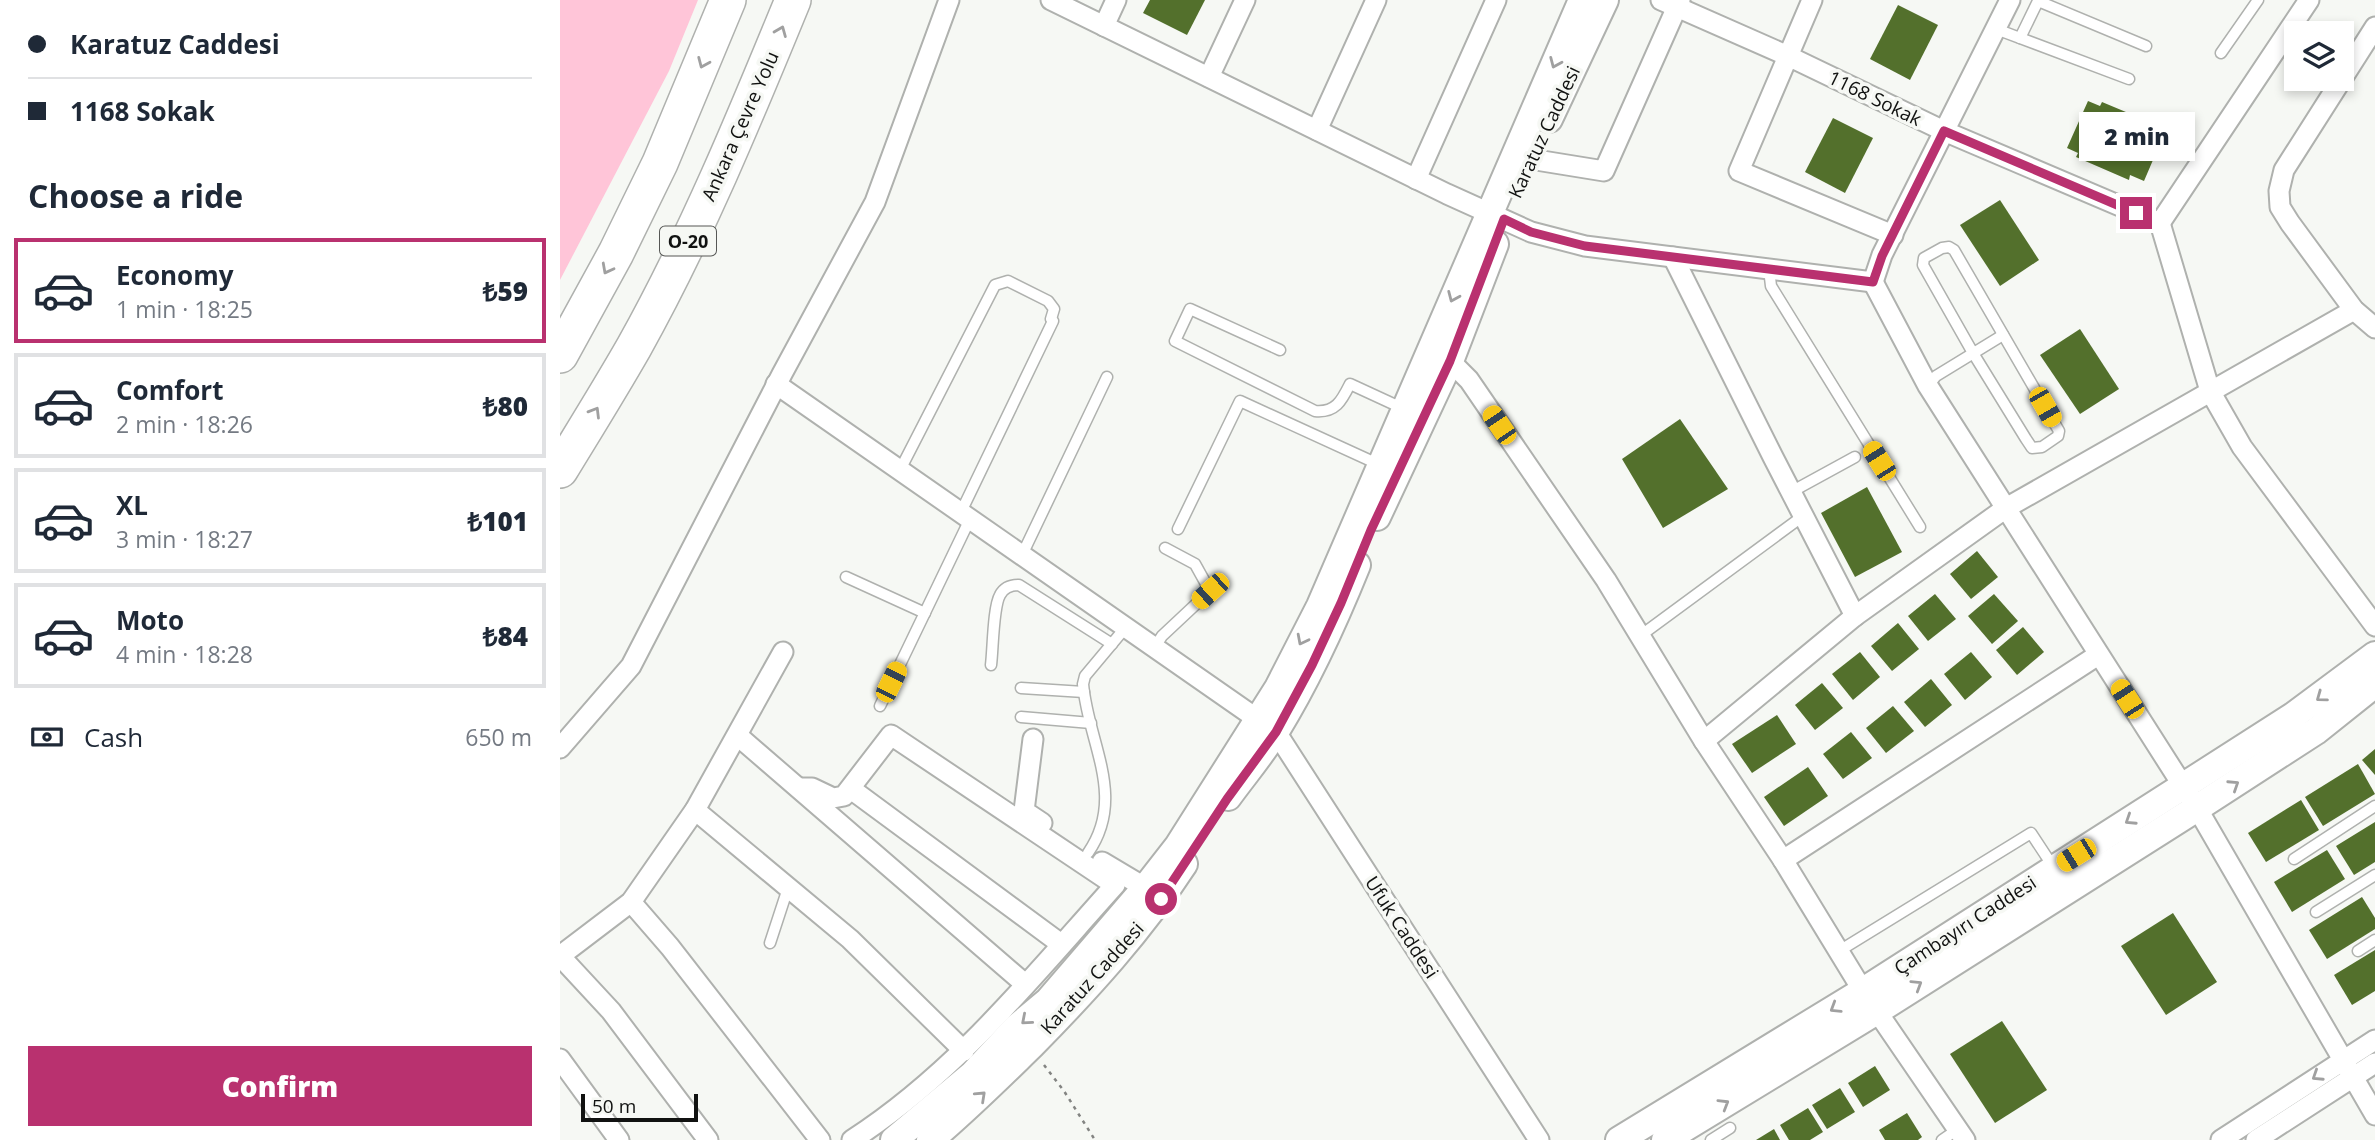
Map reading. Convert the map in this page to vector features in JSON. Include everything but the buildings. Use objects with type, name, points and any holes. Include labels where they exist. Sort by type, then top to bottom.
[{"type":"highway","name":"O-20","points":[[560,355],[660,163],[729,0]]},
{"type":"highway","name":"Ankara Çevre Yolu","points":[[560,470],[634,346],[669,280],[751,104],[793,0]]},
{"type":"street","points":[[560,748],[631,666],[776,384],[875,202],[949,0]]},
{"type":"street","points":[[1051,0],[1531,232],[1585,246],[1873,282]]},
{"type":"street","points":[[1104,26],[1116,0]]},
{"type":"street","points":[[1209,77],[1245,0]]},
{"type":"street","points":[[1317,130],[1376,0]]},
{"type":"street","points":[[1416,178],[1496,0]]},
{"type":"street","name":"Karatuz Caddesi","points":[[929,1140],[999,1079],[1068,1010],[1227,799],[1267,725],[1324,640],[1371,530],[1450,361],[1497,216],[1582,0]]},
{"type":"street","name":"Karatuz Caddesi","points":[[1497,216],[1530,159],[1605,0]]},
{"type":"street","points":[[1812,0],[1740,171],[1893,235]]},
{"type":"street","points":[[1873,282],[1893,235],[2010,0]]},
{"type":"street","points":[[2309,0],[2160,223],[2210,391],[2242,447],[2375,626]]},
{"type":"street","points":[[1530,159],[1604,171],[1672,2]]},
{"type":"street","name":"1168 Sokak","points":[[1672,2],[1944,131],[2160,223]]},
{"type":"street","points":[[2375,27],[2284,170],[2279,191],[2280,206],[2290,223],[2354,310],[2375,328]]},
{"type":"street","points":[[776,384],[1267,725],[1278,688],[1320,606],[1405,410],[1497,216]]},
{"type":"street","points":[[1673,257],[1855,616]]},
{"type":"street","points":[[1873,282],[1928,386],[2197,808],[2375,1115]]},
{"type":"street","points":[[1704,741],[1855,616],[2006,508],[2354,310]]},
{"type":"street","points":[[1450,361],[1469,380],[1606,580],[1704,741],[1783,860],[1955,1136]]},
{"type":"street","points":[[708,1140],[611,1011],[560,956],[631,902],[695,810],[783,652]]},
{"type":"street","points":[[1783,860],[2098,655]]},
{"type":"street","name":"Çambayırı Caddesi","points":[[1665,1140],[1870,1001],[2054,868],[2293,716],[2375,655]]},
{"type":"street","name":"Çambayırı Caddesi","points":[[1619,1140],[1870,1001],[2197,808],[2316,731],[2375,684]]},
{"type":"street","name":"Ufuk Caddesi","points":[[1267,725],[1539,1140]]},
{"type":"street","points":[[799,788],[812,788],[833,798],[844,796],[891,735],[1115,885],[964,1051],[888,1117],[852,1140]]},
{"type":"street","points":[[738,736],[1026,984]]},
{"type":"street","points":[[894,1140],[973,1074],[1017,1027],[1048,1001],[1154,893],[1024,811],[1033,740]]},
{"type":"street","points":[[851,789],[1061,944]]},
{"type":"street","points":[[695,810],[850,939],[964,1051]]},
{"type":"street","points":[[631,902],[670,947],[820,1140]]},
{"type":"street","points":[[2221,1140],[2375,1040]]},
{"type":"street","points":[[560,1059],[619,1140]]},
{"type":"street","points":[[2256,1140],[2375,1063]]},
{"type":"lane","points":[[2221,53],[2258,0]]},
{"type":"lane","points":[[2020,38],[2038,1],[2146,46]]},
{"type":"lane","points":[[1997,27],[2129,79]]},
{"type":"lane","points":[[1949,247],[1954,250],[2003,335],[2059,431],[2058,436],[2042,447],[2032,448],[2026,439],[1923,265],[1924,258],[1942,248],[1949,247]]},
{"type":"lane","points":[[1769,269],[1771,286],[1920,527]]},
{"type":"lane","points":[[880,706],[925,613],[965,515],[1052,320],[1054,309],[1048,300],[1009,281],[995,285],[900,470]]},
{"type":"lane","points":[[1280,350],[1190,309],[1175,341],[1315,411],[1326,411],[1337,406],[1350,384],[1405,410]]},
{"type":"lane","points":[[1928,386],[1936,376],[2003,335]]},
{"type":"lane","points":[[1022,555],[1107,377]]},
{"type":"lane","points":[[1178,529],[1240,401],[1380,466]]},
{"type":"lane","points":[[1791,492],[1855,457]]},
{"type":"lane","points":[[1640,636],[1803,516]]},
{"type":"lane","points":[[1155,646],[1162,636],[1210,591],[1195,564],[1165,548]]},
{"type":"lane","points":[[845,577],[925,613]]},
{"type":"lane","points":[[991,665],[998,598],[1005,589],[1014,585],[1019,585],[1112,644]]},
{"type":"lane","points":[[1088,853],[1100,833],[1106,809],[1103,768],[1084,692],[1085,676],[1126,626]]},
{"type":"lane","points":[[1021,688],[1084,692]]},
{"type":"lane","points":[[1021,717],[1091,723]]},
{"type":"lane","points":[[2294,859],[2375,806]]},
{"type":"lane","points":[[1839,951],[2031,833],[2054,868]]},
{"type":"lane","points":[[2316,912],[2375,875]]},
{"type":"lane","points":[[769,943],[788,888]]},
{"type":"lane","points":[[2358,951],[2375,940]]},
{"type":"lane","points":[[1711,1140],[1730,1128]]},
{"type":"path","points":[[1030,1046],[1095,1140]]},
{"type":"shaded area","points":[[560,0],[698,0],[669,71],[560,280]]},
{"type":"route","points":[[1161,899],[1227,799],[1276,732],[1312,665],[1450,361],[1504,219],[1531,232],[1585,246],[1873,282],[1882,256],[1944,131],[2136,213]]}]
